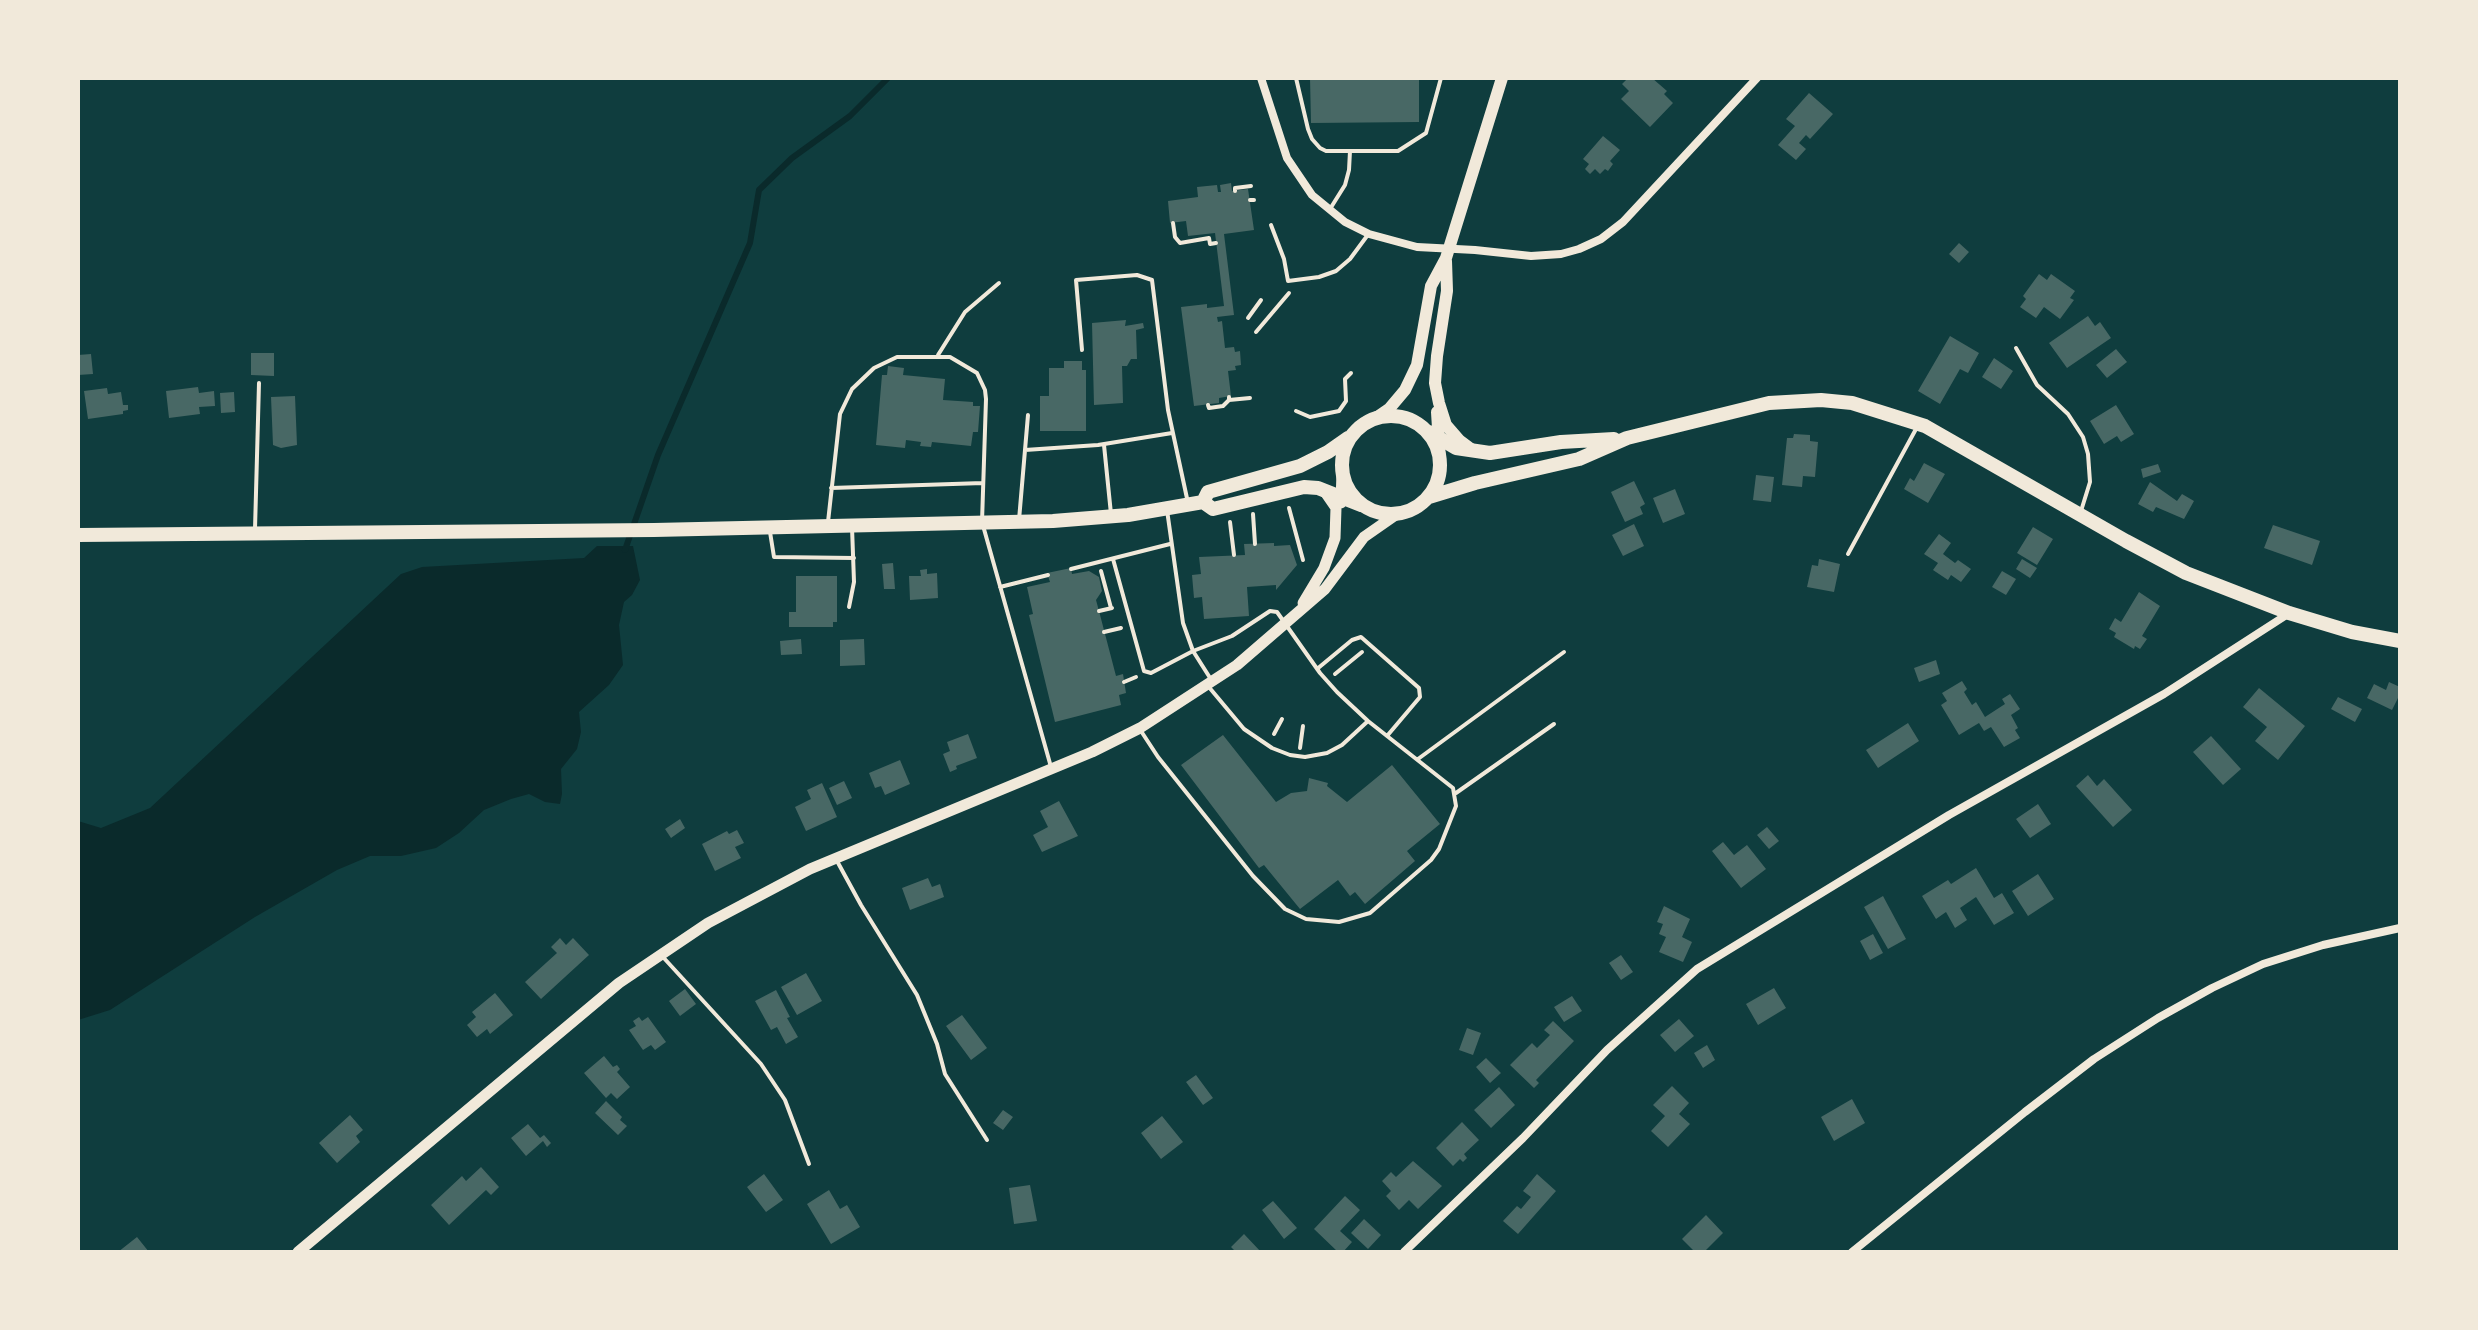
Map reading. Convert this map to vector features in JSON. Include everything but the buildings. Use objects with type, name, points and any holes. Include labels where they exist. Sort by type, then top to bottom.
[{"type":"main road","points":[[1196,504],[1208,492],[1300,466],[1328,452],[1399,399],[1417,365],[1431,286],[1447,254],[1502,78]]},
{"type":"main road","points":[[1429,497],[1438,480],[1440,461],[1435,383],[1447,291],[1447,254]]},
{"type":"main road","points":[[1435,383],[1446,425],[1459,440],[1478,453]]},
{"type":"main road","points":[[1352,434],[1343,452],[1342,472],[1348,491],[1361,505],[1378,513],[1397,514],[1414,509],[1429,497],[1475,483],[1579,459],[1627,438],[1769,403],[1852,403],[1919,423],[2186,573],[2289,613],[2352,632],[2400,640]]},
{"type":"main road","points":[[1376,418],[1405,418],[1456,448],[1478,453],[1501,453],[1561,442],[1627,438]]},
{"type":"main road","points":[[1421,427],[1434,442],[1440,461]]},
{"type":"main road","points":[[78,535],[654,530],[1018,522],[1111,517],[1196,504],[1213,509],[1304,487],[1324,491],[1339,504],[1361,505]]},
{"type":"street","points":[[1263,79],[1287,158],[1312,195],[1329,211],[1369,234],[1447,254],[1546,256],[1579,249],[1601,239],[1632,212],[1757,78]]},
{"type":"street","points":[[1298,610],[1329,557],[1337,531],[1342,472]]},
{"type":"street","points":[[298,1252],[619,983],[708,923],[810,869],[1052,769],[1140,728],[1211,684],[1286,624],[1334,579],[1364,537],[1397,514]]},
{"type":"street","points":[[1404,1252],[1523,1138],[1607,1050],[1697,969],[1949,815],[2164,694],[2289,613]]},
{"type":"street","points":[[1852,1252],[2032,1106],[2094,1059],[2158,1018],[2263,964],[2323,945],[2400,928]]},
{"type":"lane","points":[[1296,78],[1312,139],[1326,151],[1402,151],[1422,137],[1428,128],[1441,78]]},
{"type":"lane","points":[[1329,211],[1345,185],[1350,151]]},
{"type":"lane","points":[[1271,225],[1284,259],[1288,281],[1319,277],[1336,271],[1350,259],[1369,234]]},
{"type":"lane","points":[[1082,350],[1076,280],[1137,275],[1152,280],[1172,433],[1196,504]]},
{"type":"lane","points":[[938,355],[965,312],[999,283]]},
{"type":"lane","points":[[2016,348],[2037,385],[2068,414],[2083,437],[2090,482],[2080,514]]},
{"type":"lane","points":[[827,525],[840,414],[852,389],[885,361],[897,357],[938,355],[962,362],[977,373],[985,390],[982,522],[1052,769]]},
{"type":"lane","points":[[255,532],[259,383]]},
{"type":"lane","points":[[1018,522],[1028,415]]},
{"type":"lane","points":[[1848,554],[1919,423]]},
{"type":"lane","points":[[1025,450],[1104,445],[1172,433]]},
{"type":"lane","points":[[1104,445],[1111,517]]},
{"type":"lane","points":[[831,488],[983,483]]},
{"type":"lane","points":[[1167,509],[1183,623],[1193,651],[1211,684],[1238,722],[1256,739],[1272,748],[1299,756],[1327,753],[1342,745],[1368,721]]},
{"type":"lane","points":[[849,607],[854,591],[852,525]]},
{"type":"lane","points":[[770,527],[774,557],[854,558]]},
{"type":"lane","points":[[1071,569],[1170,544]]},
{"type":"lane","points":[[1113,559],[1142,668],[1147,674],[1245,629],[1270,611],[1277,612],[1327,681],[1368,721],[1447,782],[1456,793],[1456,806],[1439,849],[1396,893],[1359,918],[1339,922],[1306,919],[1285,909],[1253,876],[1158,757],[1140,728]]},
{"type":"lane","points":[[999,587],[1048,575]]},
{"type":"lane","points":[[1317,669],[1357,638],[1364,639],[1419,688],[1421,693],[1387,736]]},
{"type":"lane","points":[[1418,759],[1564,652]]},
{"type":"lane","points":[[1456,793],[1554,724]]},
{"type":"lane","points":[[836,859],[917,995],[937,1044],[945,1074],[987,1140]]},
{"type":"lane","points":[[661,955],[761,1064],[785,1100],[809,1164]]},
{"type":"path","points":[[1235,191],[1235,188],[1251,186]]},
{"type":"path","points":[[1173,223],[1175,237],[1180,243],[1209,238],[1210,244],[1216,243]]},
{"type":"path","points":[[1256,332],[1289,293]]},
{"type":"path","points":[[1248,318],[1261,300]]},
{"type":"path","points":[[1296,411],[1310,417],[1339,411],[1346,401],[1345,379],[1351,373]]},
{"type":"path","points":[[1208,405],[1209,408],[1223,406],[1229,398],[1250,398]]},
{"type":"path","points":[[1288,505],[1303,560]]},
{"type":"path","points":[[1253,514],[1255,544]]},
{"type":"path","points":[[1230,520],[1234,555]]},
{"type":"path","points":[[1099,562],[1111,608]]},
{"type":"path","points":[[1099,611],[1125,604]]},
{"type":"path","points":[[1104,632],[1131,626]]},
{"type":"path","points":[[1327,681],[1370,646]]},
{"type":"path","points":[[1274,734],[1282,719]]},
{"type":"path","points":[[1299,756],[1303,726]]},
{"type":"water","points":[[597,546],[633,546],[640,580],[624,602],[619,625],[623,665],[609,685],[579,712],[581,732],[577,749],[561,769],[560,804],[545,802],[529,794],[511,799],[484,810],[459,833],[436,848],[401,856],[370,856],[337,870],[255,917],[110,1010],[78,1020],[78,821],[101,828],[150,808],[401,574],[422,567],[584,558]]},
{"type":"waterway","points":[[625,550],[658,455],[750,243],[759,190],[792,158],[850,116],[888,78]]}]
